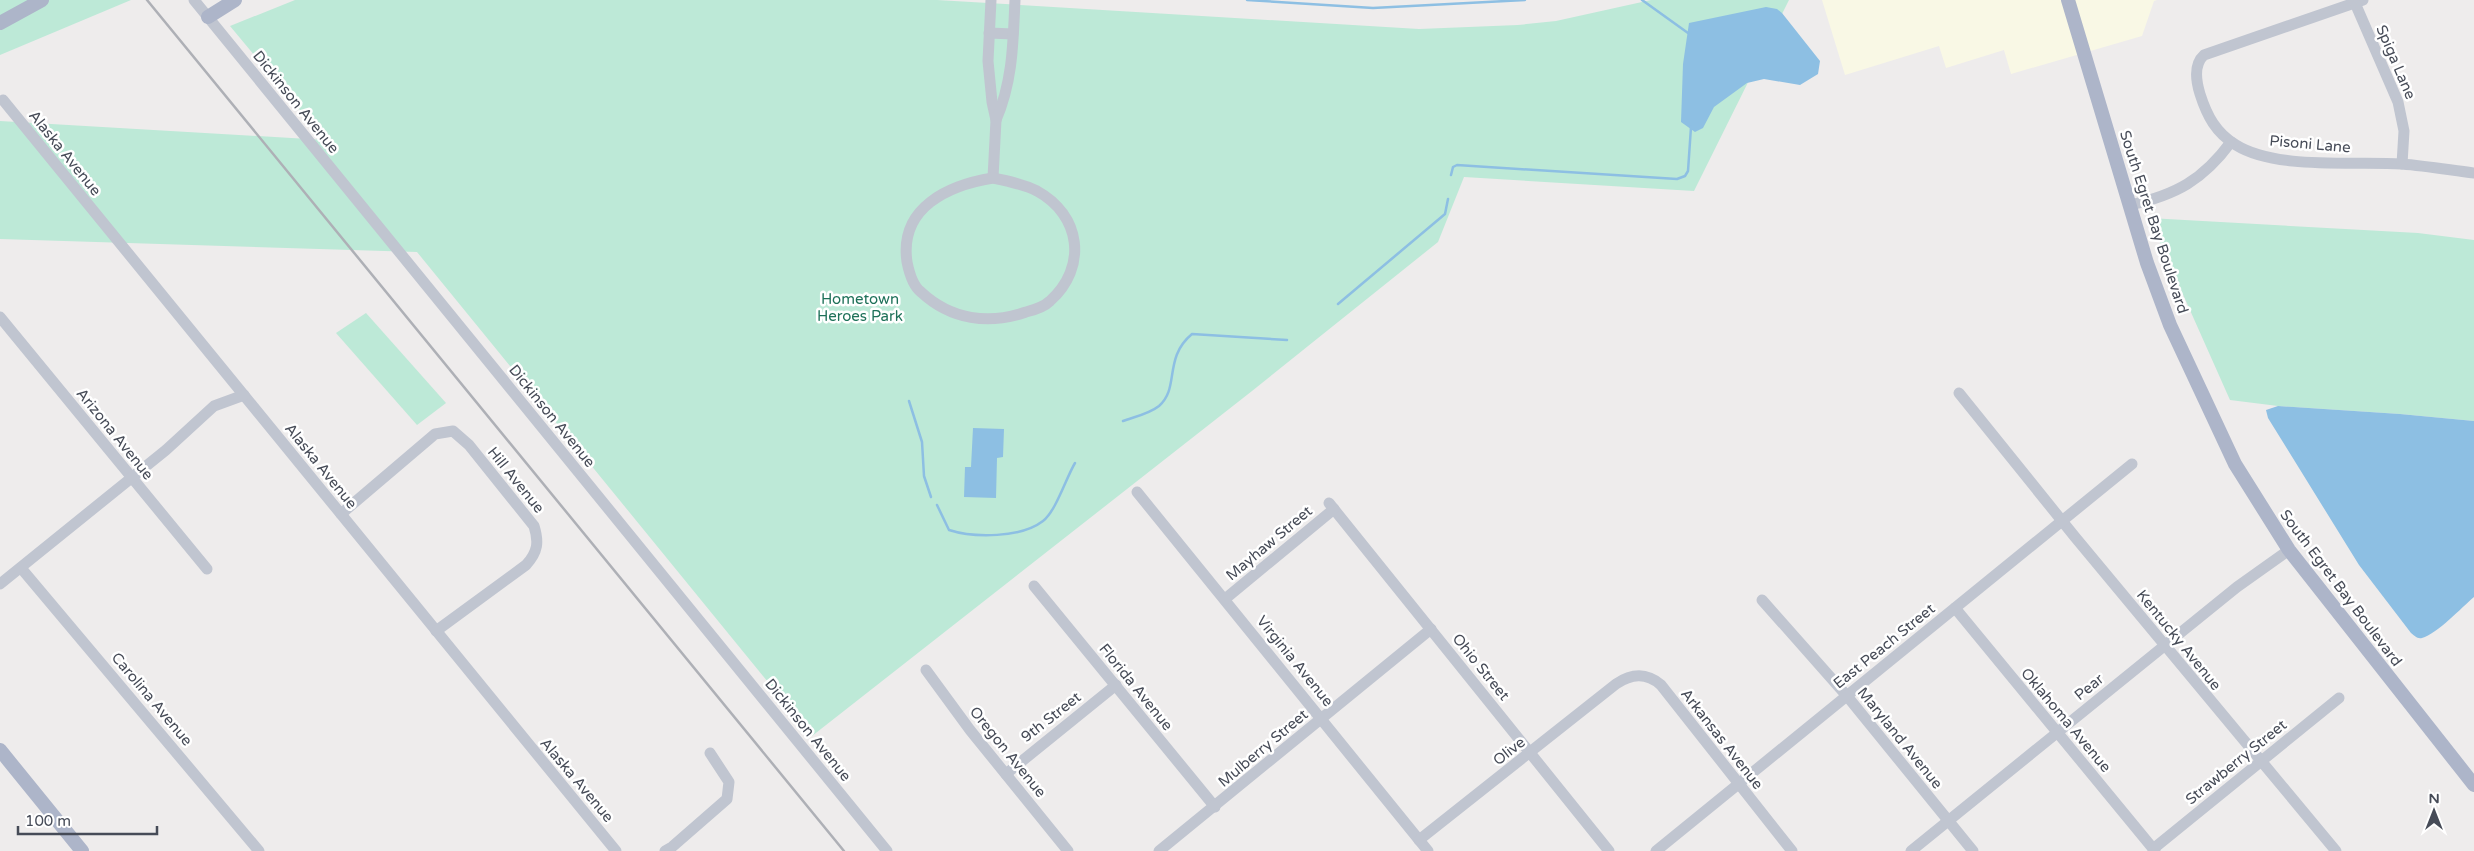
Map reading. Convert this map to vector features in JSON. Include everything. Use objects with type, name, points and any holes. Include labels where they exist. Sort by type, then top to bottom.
[{"type":"main road","points":[[0,23],[42,0]]},
{"type":"main road","points":[[208,17],[236,0]]},
{"type":"main road","name":"South Egret Bay Boulevard","points":[[2068,0],[2147,263],[2170,325],[2202,397],[2235,464],[2289,550],[2474,785]]},
{"type":"main road","points":[[0,750],[82,851]]},
{"type":"street","name":"Dickinson Avenue","points":[[194,0],[887,851]]},
{"type":"street","points":[[991,0],[988,77],[996,120],[994,178]]},
{"type":"street","points":[[996,120],[1004,102],[1010,78],[1015,0]]},
{"type":"street","name":"Pisoni Lane","points":[[2359,2],[2204,55],[2198,60],[2196,68],[2199,90],[2210,122],[2231,142],[2251,153],[2285,160],[2402,164],[2474,173]]},
{"type":"street","name":"Spiga Lane","points":[[2359,2],[2398,102],[2404,131],[2402,164]]},
{"type":"street","points":[[989,33],[1013,34]]},
{"type":"street","name":"Alaska Avenue","points":[[3,100],[616,851]]},
{"type":"street","points":[[2130,205],[2165,196],[2198,178],[2215,163],[2231,142]]},
{"type":"street","points":[[994,178],[1029,187],[1052,202],[1068,222],[1076,248],[1068,277],[1050,302],[1037,309],[1010,317],[980,319],[944,310],[919,291],[908,266],[906,245],[912,223],[934,198],[962,184],[994,178]]},
{"type":"street","name":"Arizona Avenue","points":[[0,317],[207,569]]},
{"type":"street","name":"Kentucky Avenue","points":[[1959,393],[2164,646],[2336,851]]},
{"type":"street","points":[[0,584],[176,442],[214,406],[244,395]]},
{"type":"street","name":"Hill Avenue","points":[[341,514],[435,434],[453,431],[469,445],[534,526],[538,540],[534,556],[526,565],[436,631]]},
{"type":"street","name":"East Peach Street","points":[[1656,851],[2132,464]]},
{"type":"street","name":"Virginia Avenue","points":[[1136,492],[1322,718],[1428,851]]},
{"type":"street","name":"Mayhaw Street","points":[[1224,600],[1332,506]]},
{"type":"street","name":"Ohio Street","points":[[1332,506],[1609,851]]},
{"type":"street","name":"Pear","points":[[1911,851],[2237,587],[2289,550]]},
{"type":"street","name":"Carolina Avenue","points":[[21,568],[258,851]]},
{"type":"street","name":"Florida Avenue","points":[[1034,586],[1215,807]]},
{"type":"street","name":"Maryland Avenue","points":[[1762,600],[1847,696],[1973,851]]},
{"type":"street","name":"Oklahoma Avenue","points":[[1955,608],[2154,850]]},
{"type":"street","name":"Mulberry Street","points":[[1159,851],[1431,629]]},
{"type":"street","name":"Oregon Avenue","points":[[926,670],[1068,851]]},
{"type":"street","name":"Arkansas Avenue","points":[[1616,684],[1637,675],[1656,681],[1792,851]]},
{"type":"street","name":"Olive","points":[[1419,840],[1616,684]]},
{"type":"street","name":"9th Street","points":[[1006,774],[1116,685]]},
{"type":"street","name":"Strawberry Street","points":[[2154,850],[2339,698]]},
{"type":"street","points":[[665,851],[727,799],[729,782],[710,752]]},
{"type":"shaded area","points":[[1822,0],[2157,0],[2154,1],[2142,36],[2011,74],[2004,50],[1946,68],[1939,46],[1845,75]]},
{"type":"green space","points":[[0,0],[131,0],[0,55]]},
{"type":"green space","name":"Hometown Heroes Park","points":[[295,0],[937,0],[1419,29],[1518,25],[1556,21],[1651,0],[1789,0],[1694,191],[1464,177],[1438,242],[1252,391],[812,736],[417,252],[0,239],[0,121],[325,140],[230,26]]},
{"type":"green space","points":[[2149,218],[2418,233],[2474,240],[2474,421],[2278,406],[2230,400]]},
{"type":"green space","points":[[366,313],[446,403],[417,425],[336,333]]},
{"type":"water","points":[[1766,7],[1777,9],[1782,13],[1820,61],[1818,74],[1800,85],[1764,79],[1747,83],[1714,107],[1703,128],[1695,132],[1681,122],[1683,64],[1689,23]]},
{"type":"water","points":[[2278,406],[2474,421],[2474,597],[2428,636],[2420,638],[2411,633],[2359,565],[2268,418],[2266,410]]},
{"type":"water","points":[[973,428],[1004,429],[1003,457],[997,458],[996,498],[964,497],[965,467],[971,467]]},
{"type":"waterway","points":[[1247,0],[1373,8],[1525,0]]},
{"type":"waterway","points":[[1642,0],[1688,33]]},
{"type":"waterway","points":[[1451,175],[1453,167],[1457,165],[1677,179],[1685,176],[1688,171],[1691,127]]},
{"type":"waterway","points":[[1338,304],[1445,214],[1448,199]]},
{"type":"waterway","points":[[1123,421],[1151,411],[1165,399],[1169,391],[1174,363],[1178,353],[1183,343],[1192,334],[1287,340]]},
{"type":"waterway","points":[[909,401],[922,442],[924,476],[931,497]]},
{"type":"waterway","points":[[937,505],[949,530],[959,533],[984,535],[1023,531],[1034,527],[1048,516],[1075,463]]},
{"type":"railway","points":[[147,0],[844,851]]}]
